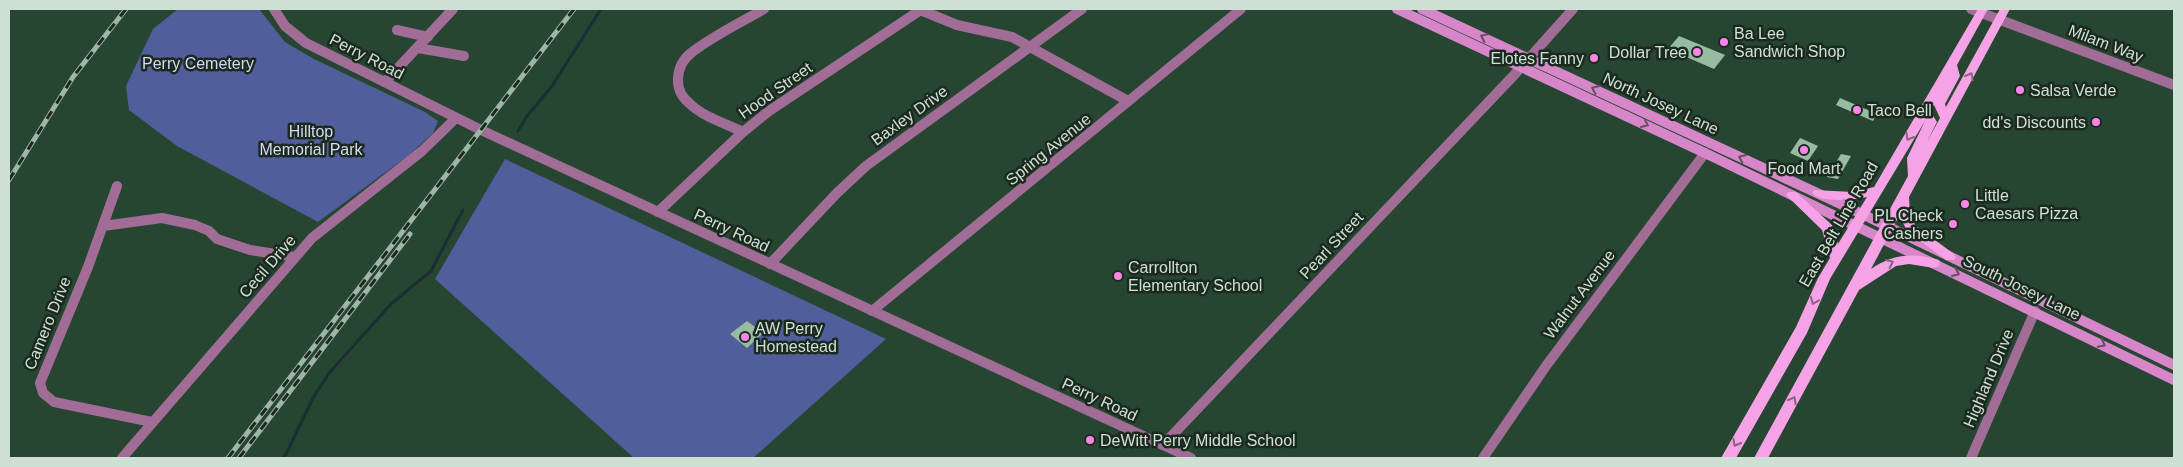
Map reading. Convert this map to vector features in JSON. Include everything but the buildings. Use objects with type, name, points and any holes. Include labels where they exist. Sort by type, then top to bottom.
[{"type":"main road","name":"North Josey Lane","points":[[1396,9],[1525,62],[1818,193],[1886,226]]},
{"type":"main road","name":"North Josey Lane","points":[[1422,9],[1855,226]]},
{"type":"main road","points":[[1761,458],[2005,9]]},
{"type":"main road","name":"East Belt Line Road","points":[[1728,458],[1802,329],[1824,278],[1924,110],[1978,10]]},
{"type":"main road","points":[[1946,118],[1940,104],[1954,76],[1950,64]]},
{"type":"main road","points":[[1914,175],[1913,158],[1931,122],[1924,110]]},
{"type":"main road","points":[[1818,193],[1850,196],[1876,191]]},
{"type":"main road","points":[[1792,195],[1828,228],[1836,258]]},
{"type":"main road","points":[[1903,196],[1908,224],[1923,238],[1950,257]]},
{"type":"main road","name":"South Josey Lane","points":[[1855,226],[2035,311],[2174,380]]},
{"type":"main road","name":"South Josey Lane","points":[[1886,226],[2174,365]]},
{"type":"main road","points":[[1853,289],[1888,262],[1899,259],[1934,263]]},
{"type":"street","name":"Perry Road","points":[[274,9],[285,26],[306,43],[456,118],[1191,458]]},
{"type":"street","points":[[385,82],[453,9]]},
{"type":"street","points":[[743,132],[684,102],[678,93],[677,76],[680,65],[690,54],[764,9]]},
{"type":"street","points":[[920,9],[957,25],[1001,33],[1128,101]]},
{"type":"street","name":"Hood Street","points":[[658,212],[743,132],[769,111],[920,9]]},
{"type":"street","name":"Baxley Drive","points":[[770,264],[837,193],[866,166],[1082,9]]},
{"type":"street","name":"Spring Avenue","points":[[872,311],[1242,9]]},
{"type":"street","name":"Pearl Street","points":[[1163,445],[1573,9]]},
{"type":"street","name":"Milam Way","points":[[1978,10],[1999,20],[2174,85]]},
{"type":"street","points":[[397,30],[428,37]]},
{"type":"street","points":[[418,48],[464,56]]},
{"type":"street","name":"Cecil Drive","points":[[122,458],[294,257],[328,223],[413,160],[439,138],[456,118]]},
{"type":"street","name":"Walnut Avenue","points":[[1484,458],[1546,366],[1705,152]]},
{"type":"street","name":"Camero Drive","points":[[117,186],[103,226],[40,383],[43,393],[54,402],[152,422]]},
{"type":"street","points":[[103,226],[162,218],[195,225],[209,231],[217,239],[250,250],[294,257]]},
{"type":"street","name":"Highland Drive","points":[[1972,458],[2035,311]]},
{"type":"green space","points":[[178,9],[259,9],[285,42],[314,59],[425,112],[438,121],[433,133],[409,155],[318,222],[177,146],[129,110],[126,86],[153,29]]},
{"type":"green space","points":[[505,159],[886,339],[753,458],[634,458],[435,279]]},
{"type":"waterway","points":[[518,131],[527,116],[552,86],[601,9]]},
{"type":"waterway","points":[[284,458],[314,396],[330,372],[391,304],[431,271],[463,210]]},
{"type":"railway","points":[[9,180],[73,77],[126,9]]},
{"type":"railway","points":[[228,458],[574,9]]},
{"type":"railway","points":[[239,458],[410,234]]},
{"type":"place","name":"Ba Lee Sandwich Shop","points":[[1724,42]]},
{"type":"place","name":"Dollar Tree","points":[[1697,52]]},
{"type":"place","name":"Elotes Fanny","points":[[1594,58]]},
{"type":"place","name":"Salsa Verde","points":[[2020,90]]},
{"type":"place","name":"Taco Bell","points":[[1857,110]]},
{"type":"place","name":"dd's Discounts","points":[[2096,122]]},
{"type":"place","name":"Food Mart","points":[[1804,150]]},
{"type":"place","name":"Little Caesars Pizza","points":[[1965,204]]},
{"type":"place","name":"PL Check Cashers","points":[[1953,224]]},
{"type":"place","name":"Carrollton Elementary School","points":[[1118,276]]},
{"type":"place","name":"AW Perry Homestead","points":[[745,337]]},
{"type":"place","name":"DeWitt Perry Middle School","points":[[1090,440]]},
{"type":"park label","name":"Perry Cemetery","points":[[198,63]]},
{"type":"park label","name":"Hilltop Memorial Park","points":[[311,140]]}]
